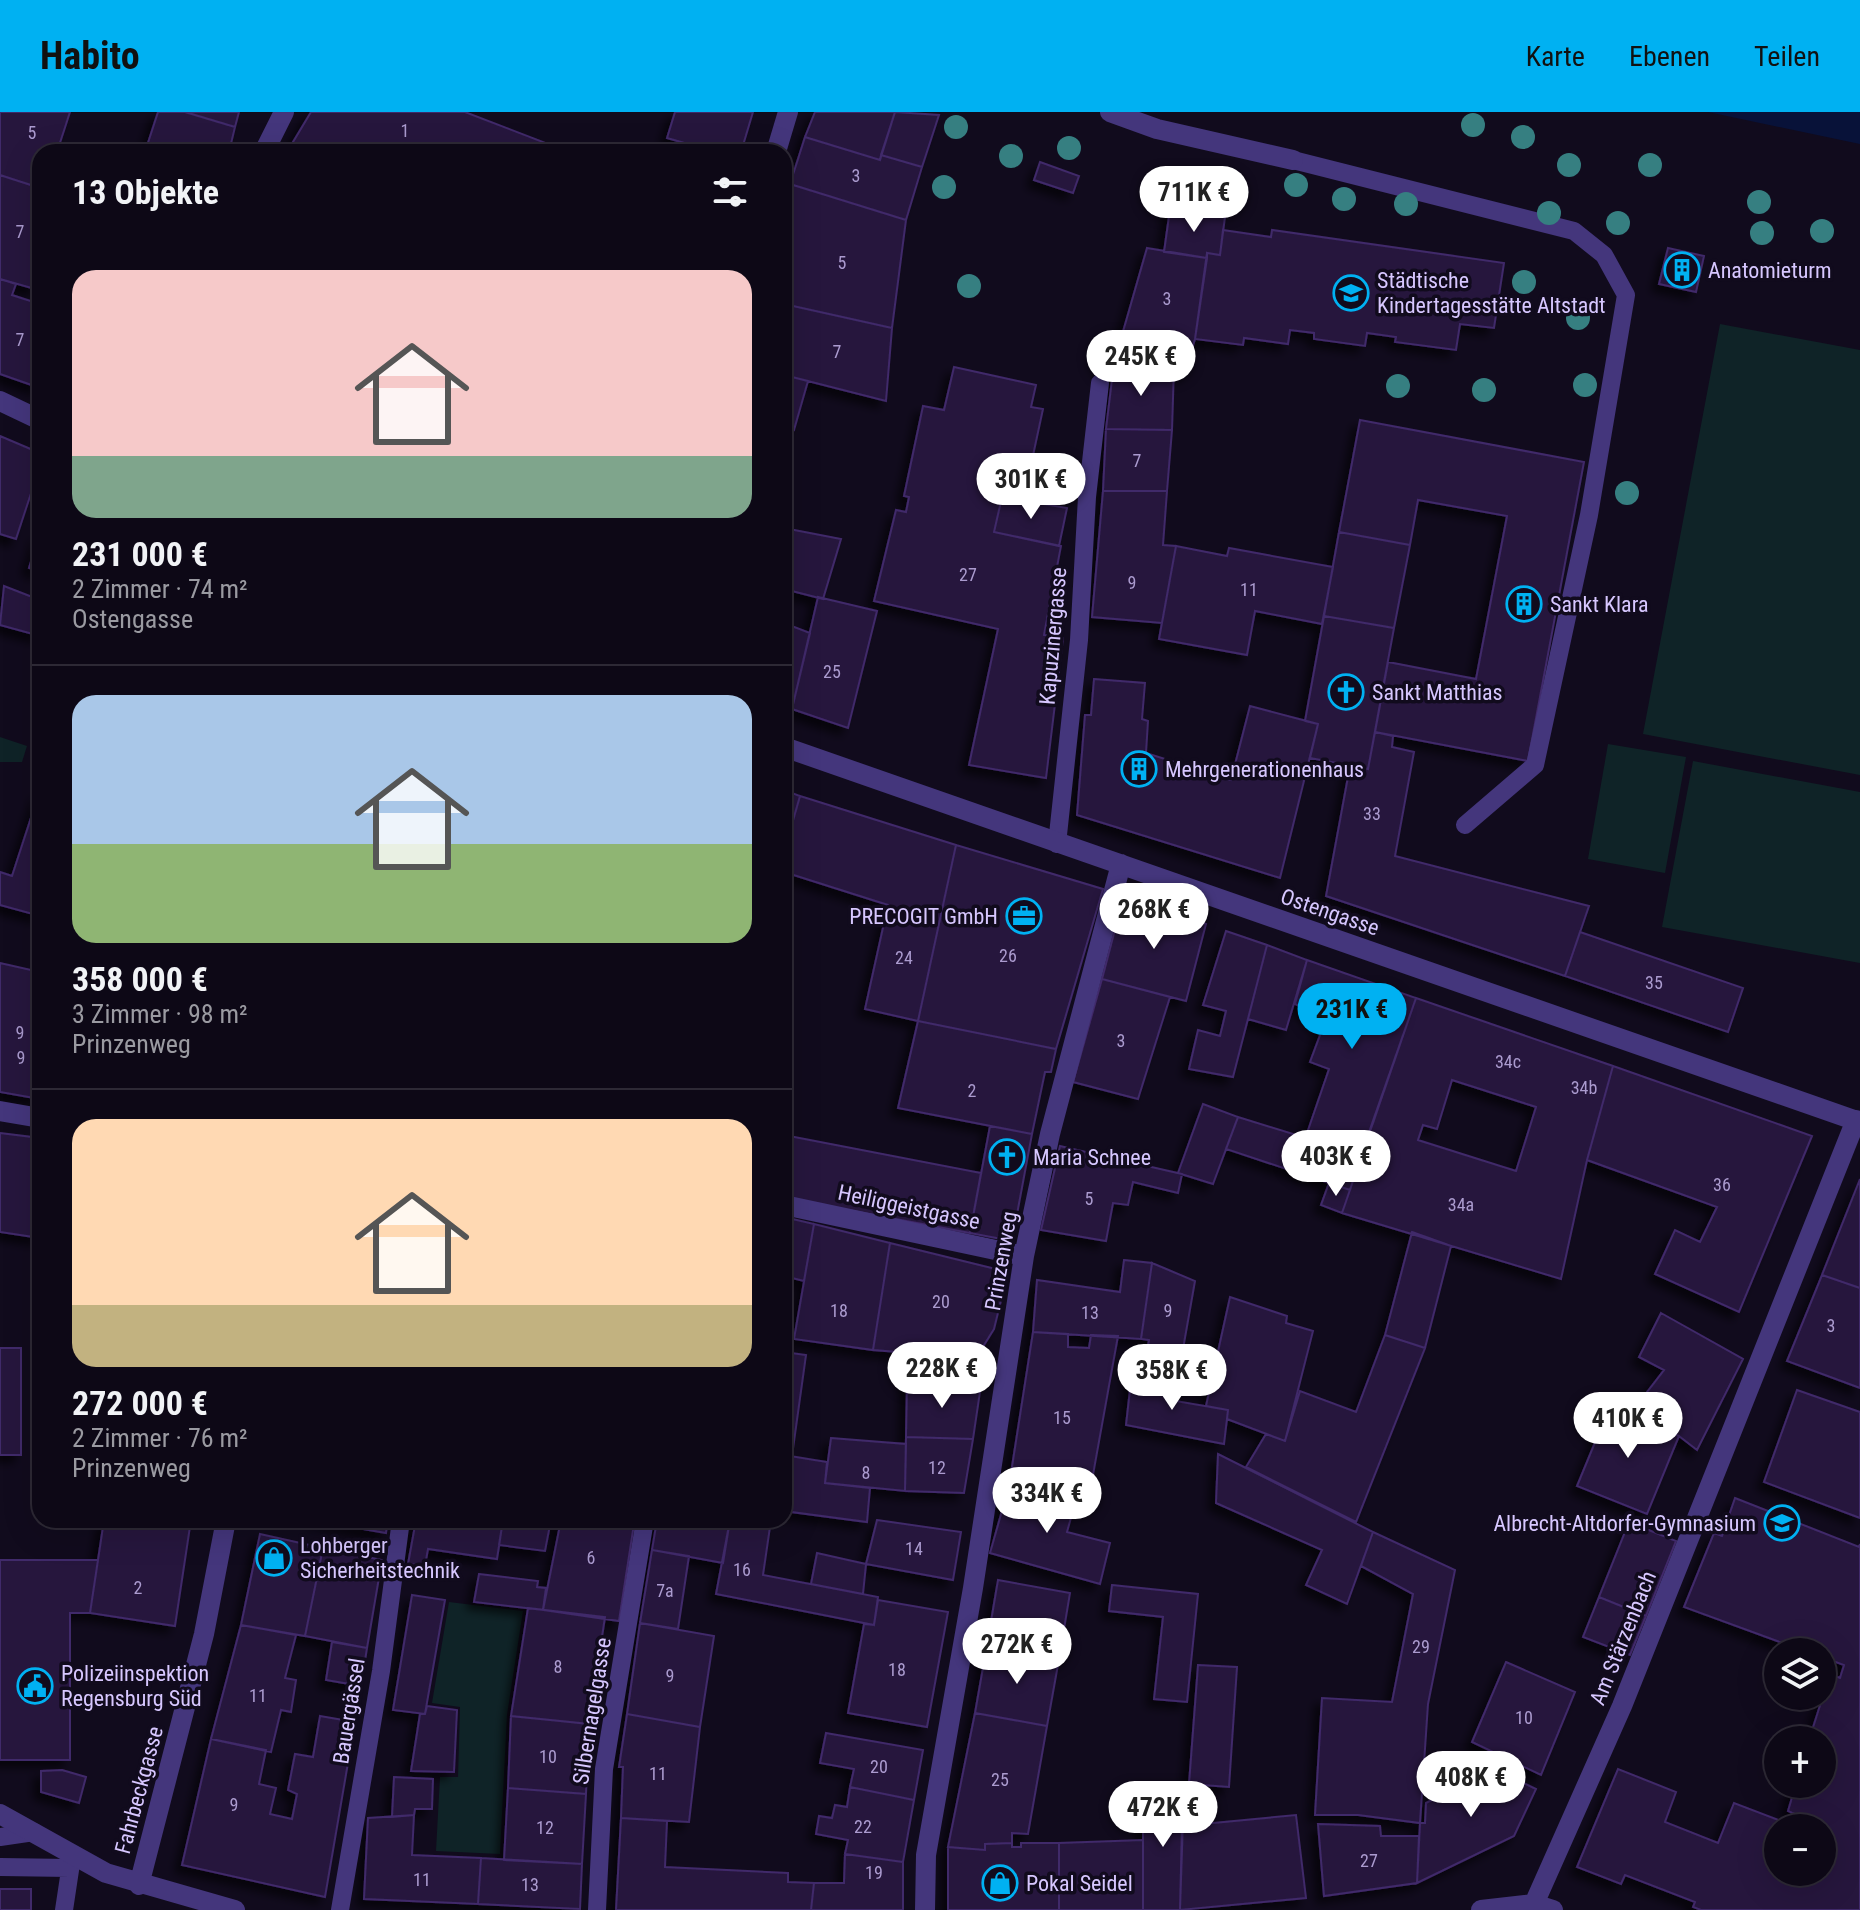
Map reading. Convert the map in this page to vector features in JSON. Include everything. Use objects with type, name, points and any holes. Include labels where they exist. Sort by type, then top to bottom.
[{"type":"street","points":[[268,144],[284,112]]},
{"type":"street","points":[[778,144],[788,112]]},
{"type":"street","points":[[1110,112],[1157,129],[1293,160]]},
{"type":"street","points":[[0,401],[32,416]]},
{"type":"street","name":"Ostengasse","points":[[792,750],[1858,1121]]},
{"type":"street","name":"Prinzenweg","points":[[925,1910],[926,1855],[973,1588],[1024,1256],[1050,1134],[1121,864]]},
{"type":"street","points":[[0,1111],[32,1117]]},
{"type":"street","name":"Am Stärzenbach","points":[[1543,1907],[1858,1121]]},
{"type":"street","name":"Heiliggeistgasse","points":[[792,1207],[1024,1256]]},
{"type":"street","name":"Fahrbeckgasse","points":[[139,1885],[204,1634],[224,1528]]},
{"type":"street","points":[[0,1814],[34,1832],[71,1861],[139,1885],[235,1910]]},
{"type":"street","points":[[1481,1910],[1543,1907]]},
{"type":"lane","points":[[1293,160],[1574,231],[1604,255],[1626,295],[1589,515],[1535,765],[1465,825]]},
{"type":"lane","name":"Kapuzinergasse","points":[[1057,844],[1079,640],[1087,497],[1100,383]]},
{"type":"lane","name":"Bauergässel","points":[[340,1910],[381,1671],[400,1528]]},
{"type":"lane","name":"Silbernagelgasse","points":[[597,1910],[604,1769],[644,1528]]},
{"type":"lane","points":[[0,1837],[34,1832]]},
{"type":"lane","points":[[0,1867],[71,1861],[64,1910]]},
{"type":"green space","points":[[1720,324],[1860,350],[1860,775],[1643,734]]},
{"type":"green space","points":[[0,737],[27,746],[22,762],[0,762]]},
{"type":"green space","points":[[1608,744],[1686,757],[1665,873],[1588,859]]},
{"type":"green space","points":[[1693,761],[1860,792],[1860,963],[1662,927]]},
{"type":"green space","points":[[449,1602],[523,1611],[507,1715],[500,1854],[436,1851],[440,1777],[458,1777],[460,1707],[432,1703]]},
{"type":"water","points":[[1708,112],[1860,112],[1860,144]]},
{"type":"building","points":[[0,112],[70,112],[60,144],[32,144],[32,185],[0,175]]},
{"type":"building","points":[[158,112],[185,112],[235,127],[231,144],[148,144]]},
{"type":"building","points":[[185,112],[239,112],[235,127]]},
{"type":"building","points":[[311,112],[465,112],[548,144],[292,144]]},
{"type":"building","points":[[675,112],[753,112],[743,144],[688,144],[667,138]]},
{"type":"building","points":[[815,112],[895,112],[880,160],[805,137]]},
{"type":"building","points":[[895,112],[939,115],[922,167],[881,155]]},
{"type":"building","points":[[805,137],[880,160],[881,155],[922,167],[906,220],[792,185]]},
{"type":"building","points":[[1040,162],[1079,176],[1073,193],[1034,180]]},
{"type":"building","points":[[0,175],[32,185],[32,288],[0,279]]},
{"type":"building","points":[[792,185],[906,220],[892,328],[792,306]]},
{"type":"building","points":[[1170,209],[1225,217],[1220,255],[1207,253],[1207,258],[1164,252]]},
{"type":"building","name":"Städtische Kindertagesstätte Altstadt","points":[[1223,230],[1271,237],[1272,230],[1504,263],[1494,328],[1460,324],[1456,350],[1395,342],[1396,337],[1367,333],[1365,346],[1314,339],[1314,333],[1290,330],[1288,344],[1244,338],[1243,345],[1195,339],[1207,253],[1220,255]]},
{"type":"building","points":[[1147,248],[1207,258],[1195,339],[1186,368],[1114,363]]},
{"type":"building","name":"Anatomieturm","points":[[1668,248],[1704,256],[1696,292],[1659,284]]},
{"type":"building","points":[[0,279],[16,284],[12,295],[32,301],[32,385],[0,374]]},
{"type":"building","points":[[792,306],[892,328],[886,401],[792,377]]},
{"type":"building","points":[[1114,363],[1174,367],[1172,430],[1106,429]]},
{"type":"building","points":[[954,367],[1036,385],[1031,407],[1043,409],[1023,502],[1002,497],[994,532],[1061,546],[1044,635],[1063,638],[1046,778],[969,765],[998,629],[874,601],[896,510],[906,512],[909,497],[904,496],[923,406],[944,410]]},
{"type":"building","points":[[792,377],[808,381],[792,429]]},
{"type":"building","name":"Sankt Klara","points":[[1360,420],[1584,462],[1528,761],[1375,732],[1388,662],[1476,679],[1507,516],[1418,500],[1410,545],[1339,532]]},
{"type":"building","points":[[1106,429],[1172,430],[1167,491],[1103,491]]},
{"type":"building","points":[[0,436],[32,450],[32,490],[16,539],[0,534]]},
{"type":"building","points":[[1103,491],[1167,491],[1163,545],[1176,546],[1162,623],[1092,617]]},
{"type":"building","points":[[1002,497],[1067,508],[1059,546],[994,532]]},
{"type":"building","points":[[792,530],[841,539],[823,599],[792,591]]},
{"type":"building","points":[[1339,532],[1410,545],[1394,628],[1324,616]]},
{"type":"building","points":[[1176,546],[1227,556],[1229,548],[1333,567],[1322,624],[1255,611],[1247,655],[1159,639]]},
{"type":"building","points":[[4,586],[32,597],[32,634],[0,625]]},
{"type":"building","points":[[818,597],[877,611],[848,728],[792,709]]},
{"type":"building","name":"Sankt Matthias","points":[[1324,616],[1394,628],[1368,769],[1310,758],[1318,724],[1305,721]]},
{"type":"building","points":[[792,626],[810,633],[792,709]]},
{"type":"building","name":"Mehrgenerationenhaus","points":[[1094,679],[1145,683],[1142,719],[1148,721],[1146,753],[1231,780],[1250,706],[1318,724],[1280,878],[1077,815],[1085,715],[1091,715]]},
{"type":"building","points":[[1375,732],[1393,736],[1392,747],[1414,752],[1395,856],[1589,906],[1565,976],[1326,896],[1350,766],[1368,769]]},
{"type":"building","points":[[792,793],[800,796],[792,824]]},
{"type":"building","points":[[800,796],[956,845],[918,1021],[865,1009],[888,905],[792,875],[792,824]]},
{"type":"building","points":[[32,815],[32,914],[0,905],[0,872],[12,876]]},
{"type":"building","points":[[956,845],[1103,889],[1056,1049],[918,1021]]},
{"type":"building","points":[[1123,899],[1206,924],[1186,1001],[1102,979]]},
{"type":"building","points":[[1226,931],[1267,945],[1233,1077],[1189,1069],[1198,1030],[1220,1036],[1226,1011],[1203,1005]]},
{"type":"building","points":[[1580,932],[1743,988],[1728,1032],[1565,976]]},
{"type":"building","points":[[1267,945],[1307,960],[1286,1030],[1248,1019]]},
{"type":"building","points":[[1307,960],[1416,998],[1361,1155],[1305,1139],[1329,1069],[1310,1062],[1326,1019],[1295,1004]]},
{"type":"building","points":[[0,963],[32,970],[32,1098],[0,1092]]},
{"type":"building","points":[[1102,979],[1170,997],[1138,1099],[1073,1082]]},
{"type":"building","points":[[1416,998],[1613,1066],[1587,1160],[1561,1279],[1342,1213]],"holes":[[[1452,1080],[1536,1107],[1516,1171],[1418,1140],[1423,1125],[1437,1129]]]},
{"type":"building","points":[[918,1021],[1056,1049],[1051,1072],[1045,1072],[1032,1134],[898,1108]]},
{"type":"building","points":[[1613,1066],[1812,1136],[1739,1312],[1655,1274],[1675,1230],[1700,1242],[1717,1207],[1587,1160]]},
{"type":"building","points":[[1203,1104],[1238,1117],[1213,1184],[1178,1173]]},
{"type":"building","points":[[1238,1117],[1361,1155],[1350,1190],[1226,1149]]},
{"type":"building","points":[[990,1126],[1032,1134],[1012,1241],[970,1233]]},
{"type":"building","points":[[0,1133],[32,1137],[32,1237],[0,1232]]},
{"type":"building","points":[[792,1137],[981,1173],[970,1233],[792,1200]]},
{"type":"building","points":[[1060,1146],[1182,1174],[1178,1193],[1133,1182],[1128,1205],[1113,1203],[1106,1241],[1041,1230]]},
{"type":"building","points":[[1860,1179],[1860,1288],[1822,1275]]},
{"type":"building","points":[[1329,1183],[1350,1190],[1342,1213],[1321,1205]]},
{"type":"building","points":[[792,1219],[814,1224],[804,1281],[792,1278]]},
{"type":"building","points":[[814,1224],[890,1243],[873,1350],[794,1339]]},
{"type":"building","points":[[1412,1232],[1451,1246],[1425,1348],[1385,1335]]},
{"type":"building","points":[[890,1243],[1008,1272],[994,1329],[976,1358],[873,1350]]},
{"type":"building","points":[[1124,1260],[1152,1263],[1141,1339],[1033,1332],[1037,1280],[1120,1292]]},
{"type":"building","points":[[1152,1263],[1195,1281],[1177,1383],[1142,1378],[1149,1340],[1141,1339]]},
{"type":"building","points":[[1822,1275],[1860,1288],[1860,1388],[1787,1361]]},
{"type":"building","points":[[1230,1297],[1287,1316],[1286,1323],[1313,1331],[1285,1441],[1227,1419],[1228,1410],[1206,1406]]},
{"type":"building","points":[[1661,1313],[1743,1359],[1697,1450],[1679,1436],[1630,1414],[1664,1370],[1639,1357]]},
{"type":"building","points":[[1033,1332],[1068,1334],[1068,1347],[1089,1348],[1091,1335],[1118,1336],[1089,1497],[1009,1486]]},
{"type":"building","points":[[1385,1335],[1425,1348],[1356,1522],[1246,1467],[1266,1434],[1285,1441],[1300,1391],[1356,1412]]},
{"type":"building","points":[[0,1348],[21,1348],[21,1455],[0,1455]]},
{"type":"building","points":[[792,1353],[806,1355],[792,1456]]},
{"type":"building","points":[[1132,1372],[1142,1372],[1142,1378],[1173,1382],[1170,1400],[1228,1410],[1224,1444],[1126,1425]]},
{"type":"building","points":[[907,1382],[981,1385],[973,1439],[906,1437]]},
{"type":"building","points":[[1797,1390],[1860,1412],[1860,1518],[1764,1482]]},
{"type":"building","points":[[1610,1406],[1679,1436],[1647,1514],[1577,1486]]},
{"type":"building","points":[[906,1437],[973,1439],[964,1493],[905,1491]]},
{"type":"building","points":[[831,1438],[906,1444],[905,1491],[825,1483]]},
{"type":"building","points":[[1218,1454],[1373,1532],[1347,1604],[1306,1585],[1322,1550],[1216,1503]]},
{"type":"building","points":[[792,1456],[827,1462],[825,1483],[870,1488],[867,1522],[792,1512]]},
{"type":"building","points":[[1009,1486],[1077,1496],[1067,1532],[1110,1543],[1100,1584],[990,1553]]},
{"type":"building","points":[[1735,1498],[1859,1547],[1860,1544],[1860,1910],[1701,1910],[1693,1907],[1695,1902],[1625,1875],[1621,1884],[1577,1867],[1618,1769],[1676,1792],[1665,1822],[1718,1843],[1734,1803],[1764,1814],[1764,1886],[1836,1886],[1836,1814],[1795,1814],[1788,1811],[1792,1798],[1836,1798],[1836,1726],[1813,1726],[1819,1710],[1836,1710],[1836,1676],[1840,1678],[1844,1665],[1836,1662],[1836,1638],[1769,1638],[1684,1607],[1714,1533],[1722,1536]]},
{"type":"building","points":[[877,1520],[961,1532],[953,1580],[866,1564]]},
{"type":"building","points":[[1629,1522],[1676,1541],[1646,1616],[1599,1597]]},
{"type":"building","points":[[103,1528],[190,1528],[175,1626],[90,1613]]},
{"type":"building","points":[[357,1528],[387,1528],[386,1533]]},
{"type":"building","points":[[415,1528],[502,1528],[497,1559],[428,1549],[425,1566],[408,1564]]},
{"type":"building","points":[[502,1528],[549,1528],[545,1551],[499,1545]]},
{"type":"building","points":[[559,1528],[633,1528],[619,1621],[543,1610]]},
{"type":"building","points":[[656,1528],[729,1528],[723,1563],[652,1550]]},
{"type":"building","points":[[728,1528],[770,1528],[763,1575],[878,1597],[874,1625],[716,1594]]},
{"type":"building","points":[[1373,1532],[1455,1570],[1428,1704],[1420,1823],[1358,1815],[1315,1815],[1322,1698],[1392,1702],[1413,1594],[1361,1566]]},
{"type":"building","points":[[260,1534],[323,1548],[305,1636],[241,1625]]},
{"type":"building","points":[[323,1548],[382,1560],[367,1648],[305,1636]]},
{"type":"building","points":[[652,1550],[689,1556],[678,1629],[640,1623]]},
{"type":"building","points":[[817,1553],[866,1564],[863,1594],[811,1584]]},
{"type":"building","name":"Polizeiinspektion Regensburg Süd","points":[[0,1560],[98,1560],[90,1613],[70,1613],[70,1760],[0,1760]]},
{"type":"building","points":[[479,1574],[538,1581],[537,1587],[546,1588],[543,1610],[474,1602]]},
{"type":"building","points":[[998,1580],[1070,1593],[1059,1659],[987,1645]]},
{"type":"building","points":[[1112,1585],[1198,1594],[1187,1702],[1154,1699],[1163,1617],[1109,1611]]},
{"type":"building","points":[[412,1595],[445,1600],[425,1714],[393,1710]]},
{"type":"building","points":[[1599,1597],[1646,1616],[1630,1655],[1583,1637]]},
{"type":"building","points":[[878,1600],[948,1612],[927,1727],[848,1713],[864,1624],[874,1625]]},
{"type":"building","points":[[528,1608],[605,1617],[589,1724],[511,1716]]},
{"type":"building","points":[[640,1623],[714,1636],[700,1727],[627,1714]]},
{"type":"building","points":[[241,1625],[296,1635],[285,1678],[296,1680],[291,1712],[281,1710],[271,1752],[211,1739]]},
{"type":"building","points":[[332,1642],[367,1648],[361,1686],[326,1680]]},
{"type":"building","points":[[987,1645],[1059,1659],[1047,1726],[975,1713]]},
{"type":"building","points":[[1506,1662],[1575,1692],[1541,1775],[1472,1742]]},
{"type":"building","points":[[1198,1665],[1237,1667],[1229,1787],[1189,1784]]},
{"type":"building","points":[[427,1706],[457,1710],[454,1772],[411,1771],[420,1714],[425,1714]]},
{"type":"building","points":[[975,1713],[1047,1726],[1028,1834],[1012,1833],[1012,1843],[985,1844],[985,1850],[948,1847]]},
{"type":"building","points":[[627,1714],[700,1727],[689,1822],[621,1818],[623,1767],[619,1767]]},
{"type":"building","points":[[320,1716],[355,1722],[325,1897],[182,1865],[211,1739],[266,1750],[259,1784],[276,1788],[270,1814],[292,1819],[297,1794],[288,1790],[295,1754],[313,1757]]},
{"type":"building","points":[[511,1716],[589,1724],[586,1794],[508,1788]]},
{"type":"building","points":[[826,1733],[923,1750],[914,1800],[850,1787],[854,1769],[820,1763]]},
{"type":"building","points":[[1473,1759],[1536,1789],[1514,1836],[1417,1883],[1420,1823],[1425,1823],[1426,1803],[1460,1786]]},
{"type":"building","points":[[62,1770],[86,1777],[79,1803],[41,1792],[41,1771]]},
{"type":"building","points":[[394,1777],[433,1779],[432,1809],[415,1809],[414,1815],[392,1817]]},
{"type":"building","points":[[850,1787],[914,1800],[903,1862],[845,1854],[848,1840],[816,1834],[819,1816],[832,1818],[835,1805],[847,1807]]},
{"type":"building","points":[[508,1788],[586,1794],[582,1864],[504,1860]]},
{"type":"building","points":[[1143,1790],[1184,1790],[1180,1910],[1143,1910]]},
{"type":"building","points":[[414,1815],[412,1855],[481,1858],[478,1904],[364,1899],[368,1818]]},
{"type":"building","points":[[1296,1815],[1306,1898],[1180,1910],[1182,1826]]},
{"type":"building","points":[[621,1818],[667,1821],[665,1867],[788,1873],[788,1882],[814,1883],[811,1910],[616,1910]]},
{"type":"building","points":[[1318,1824],[1380,1826],[1381,1836],[1419,1836],[1417,1883],[1324,1896]]},
{"type":"building","points":[[1143,1840],[1143,1910],[1059,1910],[1059,1843]]},
{"type":"building","points":[[1012,1843],[1012,1847],[1021,1847],[1021,1843],[1059,1843],[1059,1910],[948,1910],[948,1847],[985,1850],[985,1844]]},
{"type":"building","points":[[845,1854],[903,1862],[903,1910],[811,1910],[814,1883],[844,1883]]},
{"type":"building","points":[[481,1858],[582,1864],[580,1909],[478,1904]]},
{"type":"building","points":[[0,1889],[31,1889],[31,1910],[0,1910]]},
{"type":"place","name":"Anatomieturm","points":[[1682,270]]},
{"type":"place","name":"Städtische Kindertagesstätte Altstadt","points":[[1351,293]]},
{"type":"place","name":"Sankt Klara","points":[[1524,604]]},
{"type":"place","name":"Sankt Matthias","points":[[1346,692]]},
{"type":"place","name":"Mehrgenerationenhaus","points":[[1139,769]]},
{"type":"place","name":"PRECOGIT GmbH","points":[[1024,916]]},
{"type":"place","name":"Maria Schnee","points":[[1007,1157]]},
{"type":"place","name":"Albrecht-Altdorfer-Gymnasium","points":[[1782,1523]]},
{"type":"place","name":"Lohberger Sicherheitstechnik","points":[[274,1558]]},
{"type":"place","name":"Polizeiinspektion Regensburg Süd","points":[[35,1686]]},
{"type":"place","name":"Pokal Seidel","points":[[1000,1883]]}]
